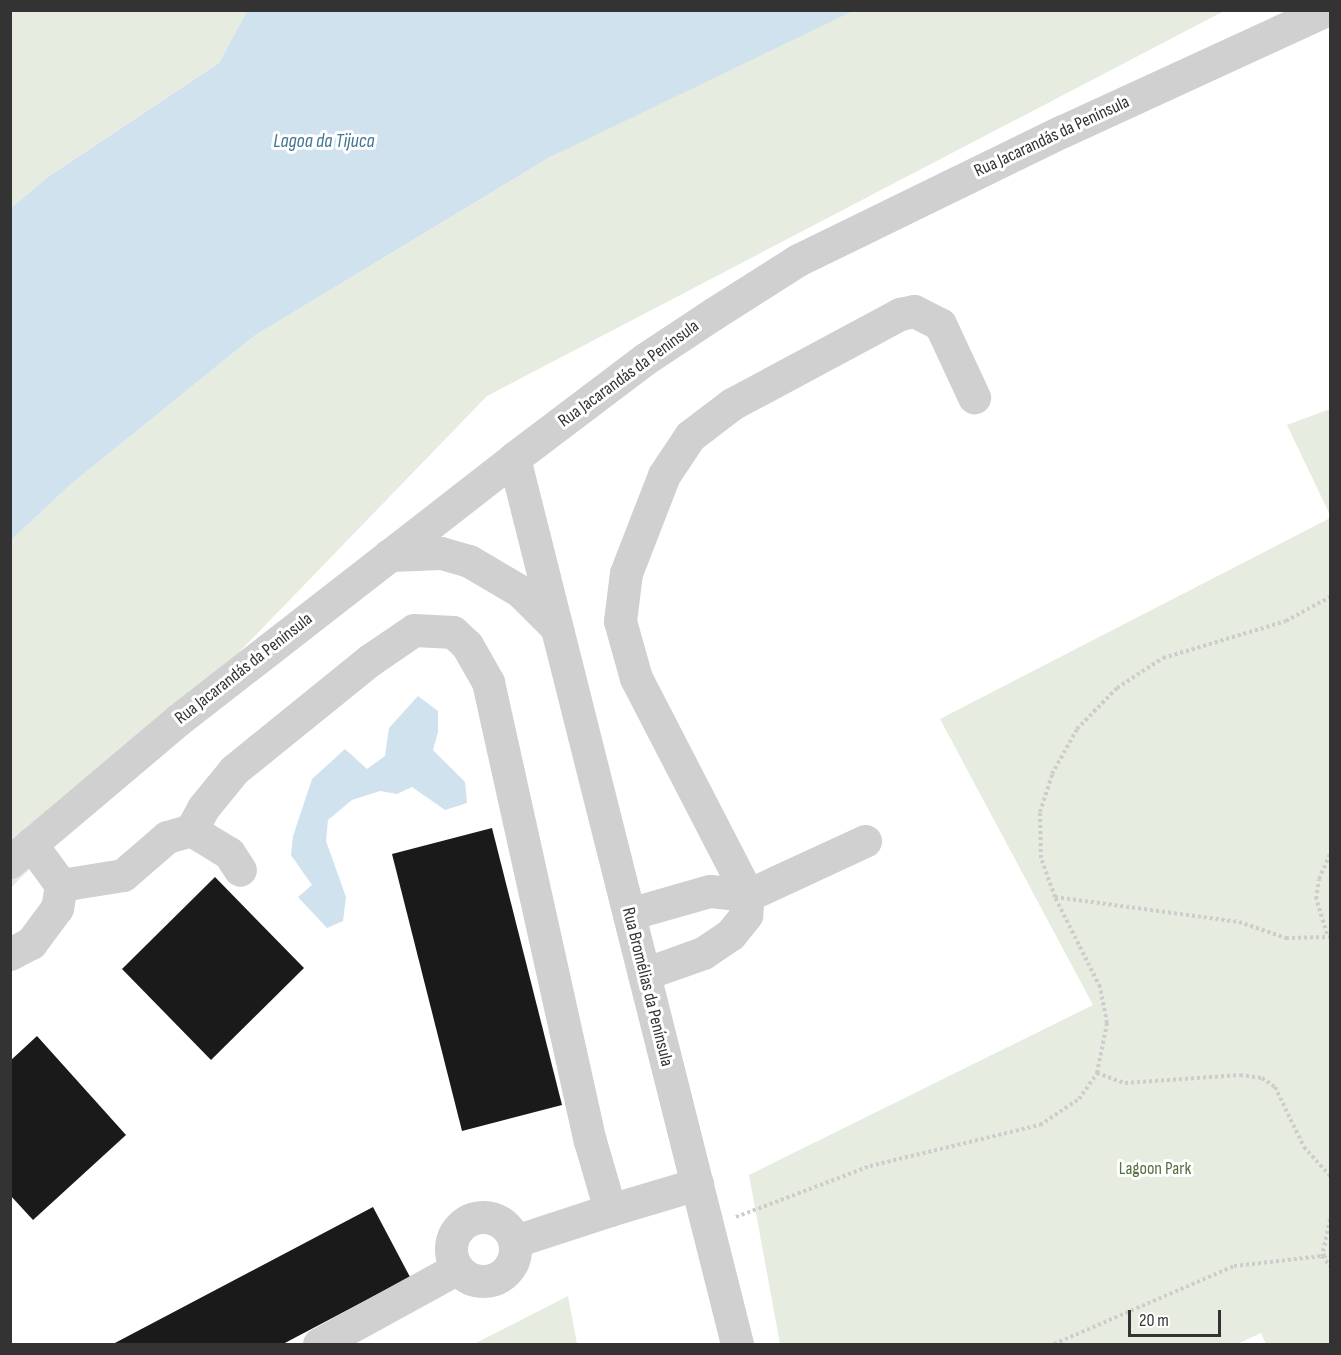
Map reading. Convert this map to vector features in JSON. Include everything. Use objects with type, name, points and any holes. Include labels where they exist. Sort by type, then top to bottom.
[{"type":"street","name":"Rua Jacarandás da Península","points":[[21,853],[178,720],[645,359],[798,261],[1063,131],[1326,10]]},
{"type":"street","points":[[644,974],[703,953],[730,935],[746,915],[748,894],[636,678],[620,621],[626,573],[664,475],[690,436],[732,404],[900,314],[914,312],[940,324],[974,397]]},
{"type":"street","name":"Rua Bromélias da Península","points":[[514,458],[737,1344]]},
{"type":"street","points":[[389,555],[441,553],[469,561],[520,591],[557,629]]},
{"type":"street","points":[[21,853],[61,885],[123,875],[167,837],[191,830],[203,808],[234,770],[370,660],[414,630],[453,632],[466,645],[488,682],[590,1141],[610,1210]]},
{"type":"street","points":[[191,830],[228,853],[240,870]]},
{"type":"street","points":[[629,914],[710,891],[748,894],[865,841]]},
{"type":"street","points":[[10,954],[31,943],[57,908],[61,885]]},
{"type":"street","points":[[515,1241],[696,1184]]},
{"type":"street","points":[[475,1217],[500,1221],[515,1241],[511,1266],[491,1281],[466,1278],[456,1269],[451,1257],[453,1238],[464,1223],[475,1217]]},
{"type":"street","points":[[319,1344],[456,1269]]},
{"type":"path","points":[[708,1228],[870,1167],[1040,1125],[1079,1099],[1098,1073],[1107,1023],[1100,987],[1055,897],[1041,858],[1040,812],[1052,774],[1077,729],[1117,687],[1163,658],[1286,621],[1330,597]]},
{"type":"path","points":[[1055,897],[1239,922],[1286,938],[1329,935],[1316,898],[1318,879],[1330,854]]},
{"type":"path","points":[[1098,1073],[1125,1083],[1240,1075],[1262,1078],[1275,1087],[1304,1147],[1330,1176]]},
{"type":"path","points":[[1322,1256],[1330,1219]]},
{"type":"path","points":[[1054,1344],[1234,1266],[1330,1255]]},
{"type":"path","points":[[1322,1256],[1330,1266]]},
{"type":"green space","points":[[11,11],[247,11],[219,63],[48,177],[11,208]]},
{"type":"green space","points":[[838,11],[1224,11],[487,396],[11,888],[11,540],[71,484],[254,336],[550,157]]},
{"type":"green space","points":[[1330,409],[1330,515],[1287,425]]},
{"type":"green space","name":"Lagoon Park","points":[[1330,518],[1330,1344],[1266,1344],[1261,1333],[1237,1344],[780,1344],[749,1175],[1093,1005],[940,719]]},
{"type":"green space","points":[[568,1296],[577,1344],[474,1344]]},
{"type":"water","name":"Lagoa da Tijuca","points":[[247,11],[853,11],[550,157],[254,336],[71,484],[11,540],[11,208],[48,177],[219,63]]},
{"type":"water","points":[[418,696],[438,711],[438,732],[433,750],[465,782],[467,803],[445,810],[412,787],[397,794],[380,791],[352,800],[328,820],[326,841],[346,897],[343,921],[327,928],[298,897],[312,885],[291,855],[293,836],[312,779],[345,749],[367,769],[385,756],[389,728]]},
{"type":"building","points":[[492,828],[562,1105],[462,1131],[392,854]]},
{"type":"building","points":[[215,877],[304,968],[211,1060],[122,969]]},
{"type":"building","points":[[37,1036],[126,1135],[33,1220],[10,1195],[10,1061]]},
{"type":"building","points":[[373,1207],[410,1277],[283,1344],[113,1344]]}]
